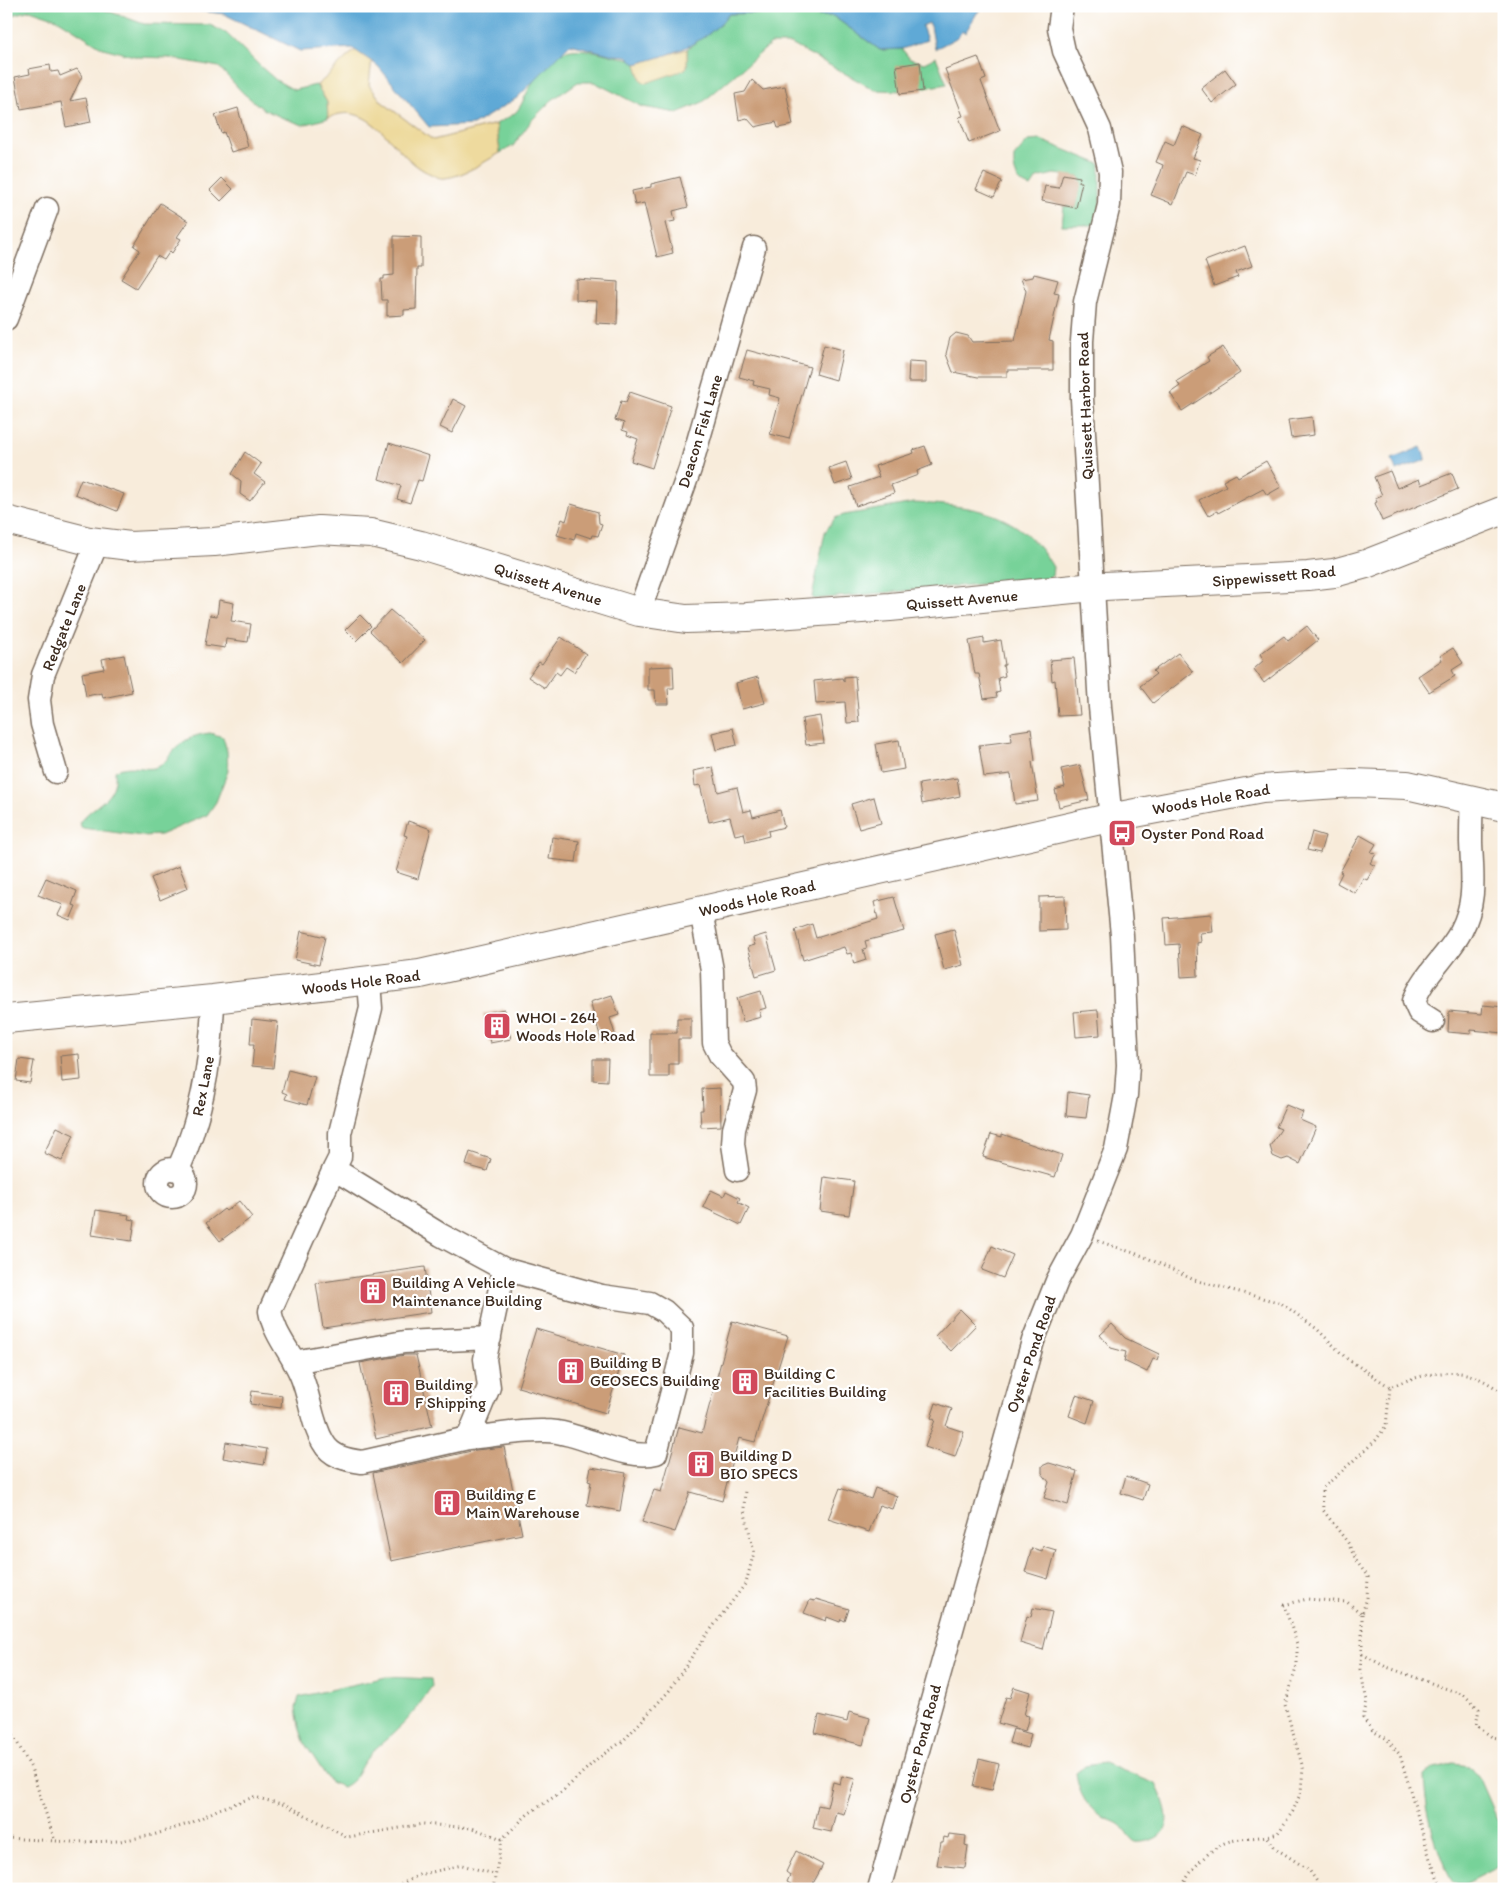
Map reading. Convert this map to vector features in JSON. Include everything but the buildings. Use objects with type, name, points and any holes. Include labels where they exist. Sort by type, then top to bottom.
[{"type":"main road","name":"Sippewissett Road","points":[[1094,587],[1284,578],[1334,573],[1388,557],[1504,510]]},
{"type":"main road","name":"Quissett Avenue","points":[[6,520],[97,543],[130,546],[161,546],[318,530],[371,533],[421,546],[639,612],[686,619],[747,617],[890,607],[1094,587]]},
{"type":"main road","name":"Woods Hole Road","points":[[6,1019],[214,1000],[368,982],[458,966],[1109,818],[1262,789],[1353,783],[1407,785],[1504,807]]},
{"type":"street","name":"Quissett Harbor Road","points":[[1062,6],[1059,28],[1062,45],[1100,129],[1111,177],[1109,204],[1085,302],[1082,341],[1082,412],[1109,818]]},
{"type":"street","points":[[6,319],[47,209]]},
{"type":"street","name":"Deacon Fish Lane","points":[[639,612],[690,469],[754,248]]},
{"type":"street","name":"Redgate Lane","points":[[56,772],[42,724],[39,700],[44,674],[97,543]]},
{"type":"street","points":[[1433,1021],[1419,1012],[1414,1001],[1418,989],[1460,933],[1470,910],[1474,886],[1471,841],[1472,799]]},
{"type":"street","name":"Oyster Pond Road","points":[[879,1889],[1028,1357],[1049,1299],[1082,1235],[1116,1149],[1126,1095],[1128,1065],[1125,982],[1118,892],[1109,818]]},
{"type":"street","points":[[701,911],[712,970],[714,1043],[720,1055],[744,1082],[745,1090],[734,1129],[733,1144],[737,1170]]},
{"type":"street","points":[[334,1169],[433,1231],[504,1269],[602,1296],[650,1303],[664,1310],[682,1328],[682,1353],[656,1453],[643,1457],[571,1434],[545,1431],[468,1438],[362,1462],[348,1460],[333,1454],[323,1443],[300,1373],[273,1325],[270,1311],[334,1169],[340,1157],[340,1133],[371,1008],[368,982]]},
{"type":"street","name":"Rex Lane","points":[[178,1170],[199,1114],[212,1039],[214,1000]]},
{"type":"street","points":[[468,1438],[489,1386],[486,1360],[504,1269]]},
{"type":"street","points":[[294,1362],[404,1342],[490,1338]]},
{"type":"path","points":[[1082,1235],[1142,1256],[1194,1280],[1281,1303],[1317,1329],[1346,1358],[1390,1387]]},
{"type":"path","points":[[1390,1387],[1425,1374],[1444,1374],[1472,1376],[1504,1393]]},
{"type":"path","points":[[1390,1387],[1386,1426],[1376,1440],[1322,1489],[1323,1510],[1348,1543],[1357,1562],[1368,1577],[1367,1598],[1362,1614],[1360,1669],[1367,1701],[1363,1718],[1373,1731],[1387,1739],[1400,1755],[1430,1859],[1442,1889]]},
{"type":"path","points":[[493,1889],[494,1874],[502,1839],[528,1814],[563,1792],[598,1758],[623,1741],[669,1691],[705,1637],[746,1583],[754,1552],[744,1510],[745,1488]]},
{"type":"path","points":[[1183,1886],[1187,1876],[1198,1864],[1229,1841],[1278,1833],[1293,1811],[1302,1792],[1302,1768],[1285,1704],[1297,1665],[1297,1644],[1284,1605],[1307,1600],[1347,1602],[1362,1614]]},
{"type":"path","points":[[1362,1654],[1384,1666],[1464,1695],[1479,1709],[1476,1725],[1492,1737],[1504,1739]]},
{"type":"path","points":[[6,1722],[31,1768],[55,1841]]},
{"type":"path","points":[[6,1838],[55,1841],[120,1841],[154,1835],[191,1823],[219,1809],[254,1797],[286,1805],[348,1838],[423,1824],[472,1828],[502,1839]]},
{"type":"path","points":[[1267,1836],[1275,1848],[1309,1870],[1322,1889]]},
{"type":"path","points":[[392,1889],[419,1875],[462,1865],[494,1874]]},
{"type":"path","points":[[1498,1889],[1504,1885]]},
{"type":"green space","points":[[6,6],[94,6],[144,24],[210,25],[226,33],[276,80],[294,90],[316,85],[327,102],[328,118],[303,125],[263,109],[243,93],[219,67],[170,58],[138,57],[103,48],[57,19],[30,10],[6,17]]},
{"type":"green space","points":[[785,6],[808,6],[818,16],[833,16],[880,50],[902,49],[910,59],[924,63],[936,57],[947,84],[904,91],[875,90],[791,44],[771,44],[703,102],[677,113],[643,107],[594,82],[578,82],[552,100],[532,120],[513,146],[500,153],[496,124],[516,112],[545,65],[562,52],[571,50],[595,51],[628,58],[634,62],[641,80],[687,66],[687,49],[722,23],[729,14],[760,13]]},
{"type":"green space","points":[[1041,140],[1100,164],[1100,225],[1062,225],[1064,206],[1076,208],[1081,182],[1080,177],[1054,174],[1037,178],[1031,187],[1022,183],[1016,176],[1014,157],[1028,141]]},
{"type":"green space","points":[[914,503],[957,506],[994,515],[1011,523],[1040,548],[1053,567],[1052,576],[1048,578],[814,599],[812,597],[825,532],[835,518]]},
{"type":"green space","points":[[210,733],[223,737],[227,751],[228,771],[216,802],[207,815],[160,835],[142,836],[82,828],[79,823],[113,789],[115,771],[127,767],[157,767],[184,742],[198,735]]},
{"type":"green space","points":[[386,1677],[431,1679],[432,1686],[408,1719],[378,1746],[364,1762],[352,1781],[343,1787],[330,1782],[305,1744],[299,1727],[296,1708],[299,1697]]},
{"type":"green space","points":[[1104,1763],[1156,1784],[1167,1815],[1167,1823],[1159,1836],[1146,1841],[1134,1841],[1120,1825],[1103,1817],[1088,1804],[1081,1793],[1076,1773],[1085,1766]]},
{"type":"green space","points":[[1453,1764],[1470,1766],[1481,1781],[1498,1820],[1504,1822],[1504,1864],[1465,1884],[1453,1883],[1447,1872],[1429,1817],[1425,1789],[1424,1777],[1434,1768]]},
{"type":"sand","points":[[363,46],[372,58],[369,85],[382,102],[433,140],[496,124],[500,153],[467,172],[441,178],[418,167],[371,122],[358,116],[344,114],[328,118],[327,102],[317,85],[350,54]]},
{"type":"sand","points":[[687,49],[687,67],[684,70],[646,83],[641,80],[636,64]]},
{"type":"water","points":[[164,6],[785,6],[760,13],[729,14],[709,33],[687,47],[636,64],[627,56],[613,55],[570,44],[517,98],[473,125],[429,127],[378,66],[352,48],[300,51],[224,14]]},
{"type":"water","points":[[808,6],[985,6],[977,13],[965,33],[963,31],[956,38],[935,49],[929,23],[922,26],[927,40],[902,49],[880,50],[833,16],[818,16]]},
{"type":"water","points":[[1421,447],[1426,460],[1396,471],[1392,459]]},
{"type":"place","name":"Oyster Pond Road","points":[[1122,833]]},
{"type":"place","name":"WHOI - 264 Woods Hole Road","points":[[497,1026]]},
{"type":"place","name":"Building A Vehicle Maintenance Building","points":[[373,1291]]},
{"type":"place","name":"Building B GEOSECS Building","points":[[571,1371]]},
{"type":"place","name":"Building C Facilities Building","points":[[745,1382]]},
{"type":"place","name":"Building F Shipping","points":[[396,1393]]},
{"type":"place","name":"Building D BIO SPECS","points":[[701,1464]]},
{"type":"place","name":"Building E Main Warehouse","points":[[447,1503]]}]
